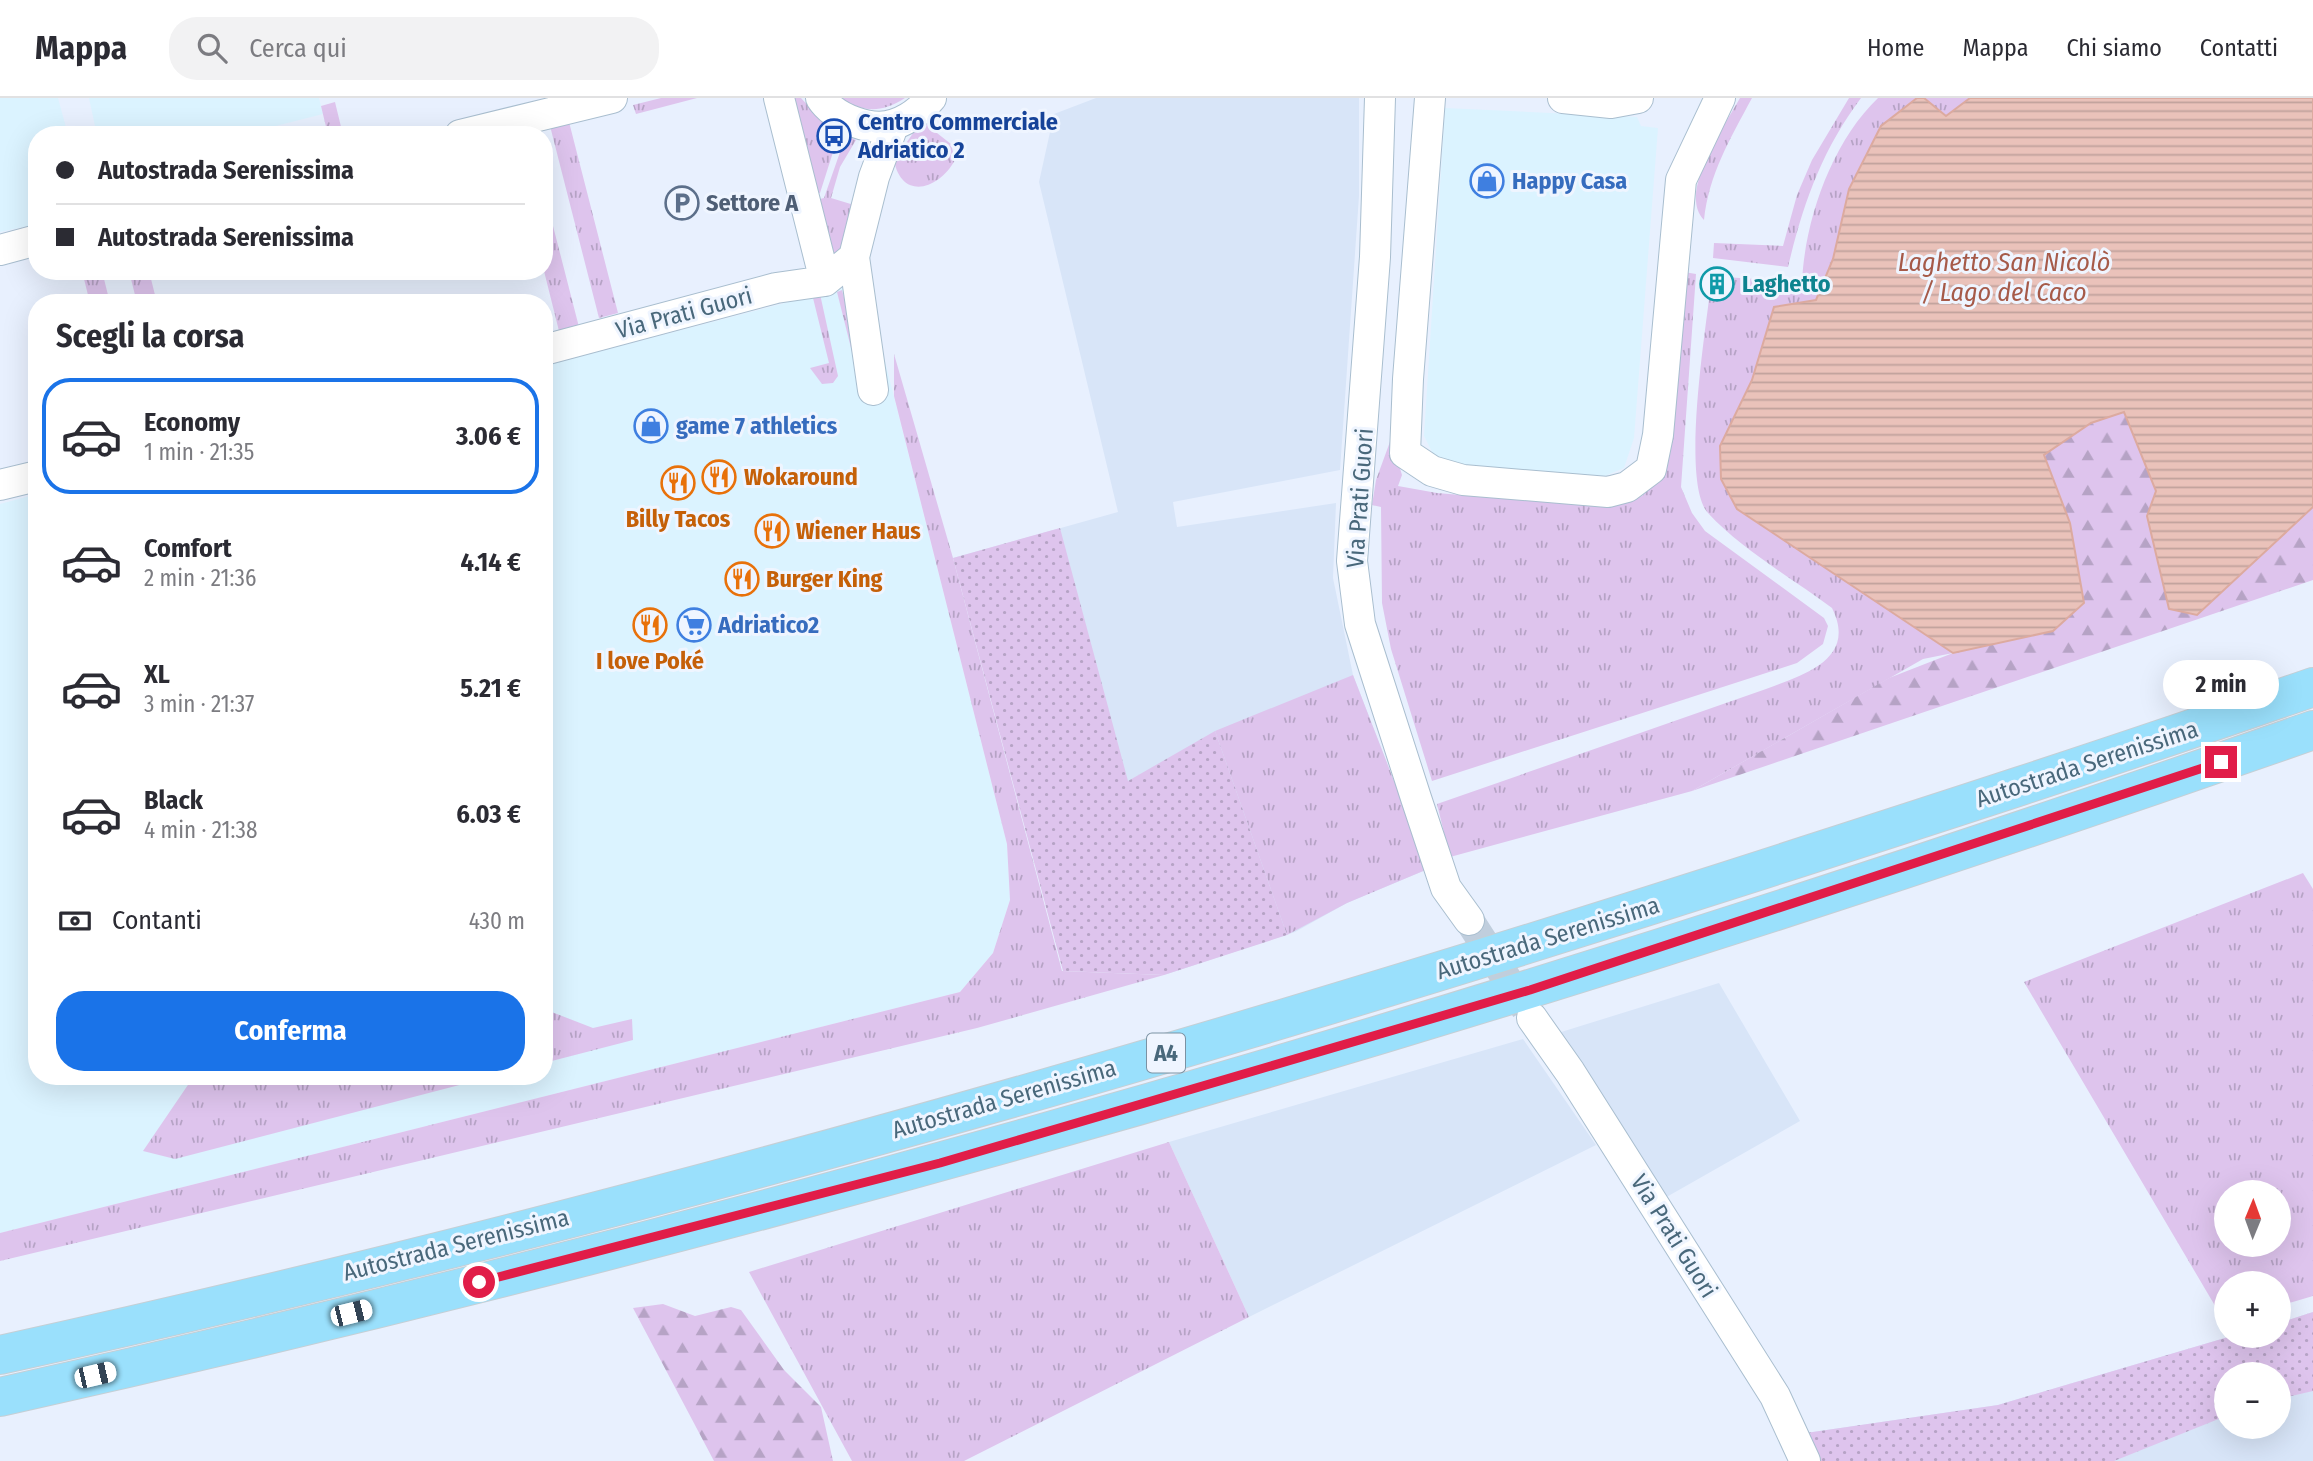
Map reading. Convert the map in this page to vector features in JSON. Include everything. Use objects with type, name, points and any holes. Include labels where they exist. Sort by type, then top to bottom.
[{"type":"highway","name":"Autostrada Serenissima","points":[[0,1355],[518,1230],[923,1123],[1218,1038],[1565,933],[2135,750],[2313,687]]},
{"type":"highway","name":"Autostrada Serenissima","points":[[0,1397],[505,1275],[967,1155],[1530,990],[2138,791],[2313,730]]},
{"type":"street","points":[[497,126],[612,98]]},
{"type":"street","points":[[779,98],[825,281],[853,257]]},
{"type":"street","points":[[821,98],[827,108],[856,123],[893,125],[920,111],[930,98]]},
{"type":"street","name":"Via Prati Guori","points":[[1380,98],[1376,257],[1352,561],[1360,624],[1416,799],[1446,888],[1469,920]]},
{"type":"street","points":[[1430,98],[1408,379],[1405,453],[1432,471],[1463,480],[1608,492],[1627,487],[1651,468],[1658,435],[1681,180],[1708,101]]},
{"type":"street","points":[[1563,98],[1611,103],[1638,98]]},
{"type":"street","points":[[873,390],[853,257],[874,177],[893,125]]},
{"type":"street","points":[[0,250],[28,242]]},
{"type":"street","name":"Via Prati Guori","points":[[553,348],[776,288],[825,281]]},
{"type":"street","points":[[0,485],[28,478]]},
{"type":"street","name":"Via Prati Guori","points":[[1532,1018],[1570,1072],[1775,1396],[1805,1461]]},
{"type":"shaded area","points":[[0,98],[58,98],[66,126],[28,126],[28,226],[0,232]]},
{"type":"shaded area","points":[[89,98],[319,98],[323,114],[276,126],[95,126]]},
{"type":"shaded area","points":[[1096,98],[1359,98],[1359,196],[1340,470],[1173,502],[1177,527],[1336,503],[1333,578],[1353,675],[1428,869],[1347,903],[1295,932],[1164,975],[953,558],[1118,512],[1039,182],[1054,114]]},
{"type":"shaded area","points":[[1445,108],[1637,117],[1641,126],[1658,128],[1634,438],[1624,468],[1605,476],[1458,467],[1433,454],[1424,436]]},
{"type":"shaded area","points":[[865,282],[1007,844],[1010,900],[993,953],[960,992],[0,1233],[0,504],[28,496],[28,1085],[553,1085],[553,364]]},
{"type":"shaded area","points":[[1719,983],[1800,1121],[1663,1199],[1558,1033]]},
{"type":"shaded area","points":[[1523,1039],[1596,1145],[1249,1317],[1169,1142]]},
{"type":"shaded area","points":[[2313,1312],[2313,1461],[1818,1461],[1806,1433],[1998,1405],[2214,1341],[2214,1348],[2291,1348],[2291,1319]]},
{"type":"green space","points":[[661,98],[697,98],[636,114],[633,105]]},
{"type":"green space","points":[[790,98],[801,98],[824,123],[816,138],[834,149],[820,193],[813,195]]},
{"type":"green space","points":[[838,98],[905,98],[888,107],[871,109]]},
{"type":"green space","points":[[937,98],[946,98],[928,126],[951,144],[955,160],[940,178],[922,186],[913,186],[905,182],[894,161]]},
{"type":"green space","points":[[1740,98],[1752,98],[1728,142],[1716,172],[1704,220],[1697,208],[1696,193],[1700,177],[1715,141]]},
{"type":"green space","points":[[1849,98],[1861,98],[1835,137],[1816,178],[1800,221],[1788,267],[1713,258],[1714,243],[1783,246],[1797,195],[1812,160]]},
{"type":"green space","points":[[1878,98],[1917,98],[1881,126],[1849,189],[1833,259],[1816,300],[1774,307],[1752,380],[1720,446],[1721,479],[1737,509],[1953,653],[1923,659],[1692,791],[1450,857],[1437,804],[1780,684],[1810,671],[1832,653],[1838,641],[1838,626],[1832,608],[1751,551],[1708,513],[1700,497],[1696,472],[1697,407],[1710,291],[1723,292],[1724,277],[1802,282],[1809,233],[1824,183],[1847,136]]},
{"type":"green space","points":[[1924,98],[1970,98],[1946,117]]},
{"type":"green space","points":[[335,102],[341,126],[326,126],[321,106]]},
{"type":"green space","points":[[568,118],[618,313],[599,318],[553,138],[553,126],[550,126],[549,122]]},
{"type":"green space","points":[[846,135],[856,140],[840,167],[831,198],[854,205],[838,255],[828,254],[816,200],[824,198]]},
{"type":"green space","points":[[553,226],[579,327],[559,331],[553,294],[550,294],[546,280],[553,280]]},
{"type":"green space","points":[[1684,272],[1696,274],[1681,487],[1692,513],[1705,531],[1824,618],[1828,626],[1823,644],[1797,663],[1432,781],[1391,649],[1382,603],[1381,507],[1372,505],[1376,480],[1391,439],[1402,475],[1398,486],[1437,493],[1604,507],[1642,496],[1652,486],[1670,455]]},
{"type":"green space","points":[[84,280],[104,280],[108,294],[88,294]]},
{"type":"green space","points":[[131,280],[151,280],[155,294],[135,294]]},
{"type":"green space","points":[[842,290],[857,348],[852,352],[837,292]]},
{"type":"green space","points":[[820,294],[838,376],[833,383],[822,384],[810,368],[829,363],[813,298]]},
{"type":"green space","points":[[894,354],[953,558],[1062,971],[1164,975],[977,1028],[0,1261],[0,1233],[960,992],[993,953],[1010,900],[1007,844],[894,396]]},
{"type":"green space","points":[[2124,412],[2156,491],[2147,516],[2197,615],[2313,507],[2313,580],[1692,791],[1889,678],[1953,653],[2053,631],[2052,483],[2044,455],[2091,423]]},
{"type":"green space","points":[[1060,528],[1128,781],[1215,731],[1287,935],[1164,975],[1063,971],[953,558]]},
{"type":"green space","points":[[1353,675],[1428,869],[1347,903],[1287,935],[1215,731]]},
{"type":"green space","points":[[2303,873],[2313,889],[2313,1296],[2291,1302],[2291,1271],[2214,1271],[2214,1304],[2024,982]]},
{"type":"green space","points":[[553,1012],[593,1028],[632,1019],[633,1040],[553,1061]]},
{"type":"green space","points":[[188,1085],[459,1085],[175,1159],[143,1151]]},
{"type":"green space","points":[[1169,1142],[1249,1317],[964,1461],[852,1461],[749,1272]]},
{"type":"green space","points":[[663,1304],[695,1316],[731,1307],[741,1310],[784,1370],[821,1407],[833,1461],[714,1461],[633,1308]]},
{"type":"green space","points":[[2313,1312],[2313,1391],[2291,1396],[2291,1362],[2214,1362],[2214,1421],[2114,1461],[1818,1461],[1806,1433],[1998,1405],[2214,1341],[2214,1348],[2291,1348],[2291,1319]]},
{"type":"water","name":"Laghetto San Nicolò / Lago del Caco","points":[[1917,98],[1924,98],[1946,116],[1970,98],[2313,98],[2313,507],[2197,615],[2169,609],[2147,516],[2156,491],[2124,412],[2091,423],[2044,455],[2070,523],[2084,603],[2053,631],[1953,653],[1737,509],[1721,479],[1720,446],[1752,380],[1774,307],[1816,300],[1833,259],[1849,189],[1881,126]]},
{"type":"tunnel","points":[[1469,920],[1526,1009]]},
{"type":"place","name":"Centro Commerciale Adriatico 2","points":[[834,136]]},
{"type":"place","name":"Happy Casa","points":[[1487,181]]},
{"type":"place","name":"Settore A","points":[[682,203]]},
{"type":"place","name":"Laghetto","points":[[1717,284]]},
{"type":"place","name":"game 7 athletics","points":[[651,426]]},
{"type":"place","name":"Wokaround","points":[[719,477]]},
{"type":"place","name":"Billy Tacos","points":[[678,483]]},
{"type":"place","name":"Wiener Haus","points":[[772,531]]},
{"type":"place","name":"Burger King","points":[[742,579]]},
{"type":"place","name":"I love Poké","points":[[650,625]]},
{"type":"place","name":"Adriatico2","points":[[694,625]]},
{"type":"route","points":[[479,1282],[940,1163],[1530,990],[2221,762]]}]
